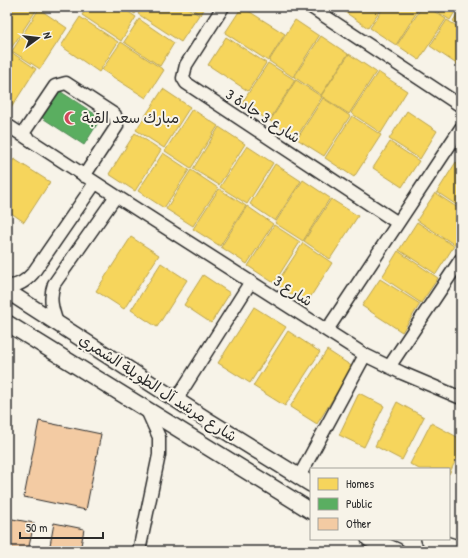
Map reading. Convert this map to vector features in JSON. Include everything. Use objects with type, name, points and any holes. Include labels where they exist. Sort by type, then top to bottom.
[{"type":"main road","name":"شارع مرشد آل الطويلة الشمري","points":[[7,291],[209,421],[305,480]]},
{"type":"main road","name":"شارع مرشد آل الطويلة الشمري","points":[[7,323],[310,510]]},
{"type":"main road","points":[[146,408],[164,414],[193,433],[205,429],[209,421]]},
{"type":"main road","points":[[371,540],[397,551]]},
{"type":"main road","points":[[432,540],[461,549]]},
{"type":"street","name":"شارع 3 جادة 3","points":[[223,7],[186,65],[183,78],[186,83],[398,223]]},
{"type":"street","points":[[311,7],[461,106]]},
{"type":"street","points":[[22,135],[55,86],[66,83],[115,115],[117,126],[84,176]]},
{"type":"street","name":"شارع 3","points":[[7,125],[250,283],[365,355],[388,367],[461,398]]},
{"type":"street","points":[[327,330],[461,128]]},
{"type":"street","points":[[7,286],[14,286],[25,281],[33,273],[95,183]]},
{"type":"street","points":[[57,323],[51,306],[54,284],[116,196]]},
{"type":"street","points":[[388,367],[461,259]]},
{"type":"street","points":[[176,400],[250,283]]},
{"type":"street","points":[[311,468],[365,355]]},
{"type":"street","points":[[139,551],[159,455],[159,437],[146,408]]},
{"type":"street","points":[[305,480],[310,470]]},
{"type":"building: Homes","points":[[7,7],[34,7],[37,9],[10,50],[7,48]]},
{"type":"building: Homes","points":[[87,7],[121,7],[136,17],[121,41],[82,15]]},
{"type":"building: Homes","points":[[124,7],[140,7],[135,14]]},
{"type":"building: Homes","points":[[142,7],[186,7],[199,15],[181,42],[138,14]]},
{"type":"building: Homes","points":[[189,7],[205,7],[201,15]]},
{"type":"building: Homes","points":[[242,7],[285,34],[268,61],[225,33]]},
{"type":"building: Homes","points":[[344,7],[382,7],[368,28],[342,10]]},
{"type":"building: Homes","points":[[384,7],[420,7],[396,45],[370,28]]},
{"type":"building: Homes","points":[[422,7],[427,7],[446,19],[419,60],[397,45]]},
{"type":"building: Homes","points":[[430,7],[458,7],[450,20]]},
{"type":"building: Homes","points":[[461,8],[461,27],[453,21]]},
{"type":"building: Homes","points":[[39,9],[67,28],[40,69],[12,51]]},
{"type":"building: Homes","points":[[80,17],[118,42],[99,72],[61,46]]},
{"type":"building: Homes","points":[[139,19],[174,43],[160,66],[124,42]]},
{"type":"building: Homes","points":[[295,20],[319,36],[293,77],[269,61]]},
{"type":"building: Homes","points":[[447,20],[461,29],[461,67],[430,46]]},
{"type":"building: Homes","points":[[321,36],[348,54],[321,95],[294,77]]},
{"type":"building: Homes","points":[[226,37],[266,63],[248,91],[208,65]]},
{"type":"building: Homes","points":[[121,42],[164,70],[146,98],[102,70]]},
{"type":"building: Homes","points":[[11,52],[36,69],[11,108],[7,105],[7,59]]},
{"type":"building: Homes","points":[[349,54],[376,72],[349,114],[321,96]]},
{"type":"building: Homes","points":[[268,63],[295,80],[269,121],[242,103]]},
{"type":"building: Homes","points":[[378,72],[407,91],[381,133],[351,113]]},
{"type":"building: Homes","points":[[296,80],[322,97],[296,138],[270,121]]},
{"type":"building: Homes","points":[[163,89],[190,107],[164,148],[136,130]]},
{"type":"building: Homes","points":[[323,98],[350,116],[324,156],[297,139]]},
{"type":"building: Homes","points":[[192,109],[218,126],[191,168],[165,151]]},
{"type":"building: Homes","points":[[407,111],[437,131],[420,159],[389,139]]},
{"type":"building: Homes","points":[[352,116],[381,135],[354,177],[325,158]]},
{"type":"building: Homes","points":[[219,127],[245,144],[219,185],[193,169]]},
{"type":"building: Homes","points":[[135,133],[161,150],[135,191],[109,174]]},
{"type":"building: Homes","points":[[390,142],[419,161],[402,187],[373,168]]},
{"type":"building: Homes","points":[[247,146],[273,163],[247,204],[220,187]]},
{"type":"building: Homes","points":[[163,153],[189,170],[164,208],[138,191]]},
{"type":"building: Homes","points":[[7,156],[12,159],[7,167]]},
{"type":"building: Homes","points":[[14,159],[50,182],[24,222],[7,210],[7,170]]},
{"type":"building: Homes","points":[[456,162],[461,166],[461,208],[437,192]]},
{"type":"building: Homes","points":[[275,164],[301,181],[275,221],[250,204]]},
{"type":"building: Homes","points":[[191,170],[218,188],[193,226],[166,209]]},
{"type":"building: Homes","points":[[303,180],[330,198],[303,241],[275,223]]},
{"type":"building: Homes","points":[[219,189],[246,206],[220,246],[193,229]]},
{"type":"building: Homes","points":[[435,193],[461,210],[461,235],[455,245],[417,220]]},
{"type":"building: Homes","points":[[331,199],[358,216],[330,259],[304,241]]},
{"type":"building: Homes","points":[[247,206],[273,224],[247,264],[221,247]]},
{"type":"building: Homes","points":[[417,222],[454,246],[436,274],[399,250]]},
{"type":"building: Homes","points":[[274,225],[300,242],[274,283],[248,266]]},
{"type":"building: Homes","points":[[131,237],[159,255],[124,309],[96,291]]},
{"type":"building: Homes","points":[[303,243],[332,263],[306,304],[276,284]]},
{"type":"building: Homes","points":[[398,251],[438,278],[421,303],[382,277]]},
{"type":"building: Homes","points":[[161,263],[187,280],[157,327],[131,310]]},
{"type":"building: Homes","points":[[203,275],[230,293],[211,323],[184,305]]},
{"type":"building: Homes","points":[[380,279],[420,304],[402,332],[362,306]]},
{"type":"building: Homes","points":[[254,307],[286,327],[250,383],[218,363]]},
{"type":"building: Homes","points":[[288,331],[320,352],[285,406],[253,386]]},
{"type":"building: Homes","points":[[327,350],[353,367],[317,424],[290,407]]},
{"type":"building: Homes","points":[[359,393],[384,406],[364,447],[339,435]]},
{"type":"building: Homes","points":[[397,402],[424,417],[402,460],[375,446]]},
{"type":"building: Homes","points":[[431,423],[461,439],[461,450],[450,472],[450,468],[417,468],[410,464]]},
{"type":"building: Public","name":"مبارك سعد القبة","points":[[58,90],[101,118],[84,145],[41,117]]},
{"type":"building: Other","points":[[39,421],[101,434],[86,510],[24,497]]},
{"type":"building: Other","points":[[7,518],[34,523],[28,551],[7,551]]},
{"type":"building: Other","points":[[54,523],[84,529],[80,551],[49,551]]},
{"type":"place","name":"مبارك سعد القبة","points":[[71,118]]}]
